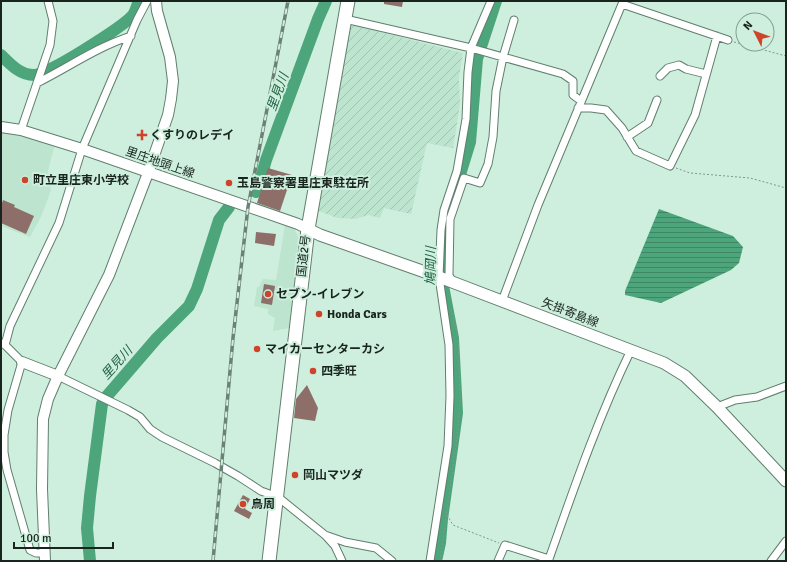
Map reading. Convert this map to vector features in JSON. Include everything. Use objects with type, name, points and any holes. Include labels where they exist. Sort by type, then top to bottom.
[{"type":"highway","name":"国道2号","points":[[269,561],[278,497],[292,361],[308,229],[348,1]]},
{"type":"main road","name":"矢掛寄島線","points":[[308,229],[320,235],[439,277],[664,363],[685,376],[717,407],[786,481]]},
{"type":"street","points":[[21,130],[50,45],[53,21],[48,1]]},
{"type":"street","points":[[147,1],[82,149],[59,223],[10,326],[3,344],[22,362],[58,376],[128,410],[140,417],[150,429],[162,437],[221,466],[261,491],[278,497],[325,535],[335,546],[342,561]]},
{"type":"street","points":[[22,362],[8,410],[4,435],[4,452],[7,470],[30,550],[44,557],[42,489],[43,420],[48,399],[109,275],[148,173],[168,115],[173,81],[170,57],[157,11],[156,1]]},
{"type":"street","points":[[430,561],[448,446],[450,396],[449,345],[439,277],[441,230],[444,210],[457,171],[466,119],[468,72],[471,48],[491,1]]},
{"type":"street","points":[[502,302],[538,205],[622,4],[728,40]]},
{"type":"street","points":[[345,19],[471,48],[563,74],[573,81],[573,95],[580,105],[606,110],[622,128],[636,151],[670,166],[695,115],[716,36]]},
{"type":"street","points":[[452,282],[449,275],[450,219],[464,178],[480,183],[488,164],[493,137],[496,91],[503,57],[514,20]]},
{"type":"street","points":[[38,82],[56,74],[95,50],[131,36]]},
{"type":"street","points":[[660,76],[668,68],[679,65],[686,69],[706,74]]},
{"type":"street","points":[[627,137],[648,123],[657,100]]},
{"type":"street","name":"里庄地頭上線","points":[[1,127],[21,130],[82,149],[298,224],[308,229]]},
{"type":"street","points":[[498,561],[505,545],[549,559],[588,449],[609,395],[630,350]]},
{"type":"street","points":[[717,407],[735,400],[757,397],[786,386]]},
{"type":"street","points":[[325,535],[345,542],[376,548],[392,561]]},
{"type":"street","points":[[771,561],[786,542]]},
{"type":"path","points":[[728,40],[786,56]]},
{"type":"path","points":[[670,166],[690,173],[750,178],[786,188]]},
{"type":"path","points":[[446,514],[453,525],[505,545]]},
{"type":"shaded area","points":[[349,24],[463,53],[459,77],[460,105],[453,148],[427,143],[411,214],[384,208],[380,218],[368,215],[356,219],[337,218],[314,209]]},
{"type":"shaded area","name":"町立里庄東小学校","points":[[1,130],[55,144],[48,170],[51,190],[41,217],[30,237],[1,226]]},
{"type":"shaded area","points":[[659,209],[733,236],[743,247],[739,263],[731,270],[661,303],[625,295],[625,291]]},
{"type":"shaded area","points":[[285,225],[294,229],[298,236],[289,328],[273,331],[275,318],[268,314],[268,309],[254,306],[257,287],[259,287],[263,279],[276,280]]},
{"type":"building","points":[[384,1],[403,1],[402,7],[384,4]]},
{"type":"building","points":[[268,168],[292,175],[280,211],[257,203]]},
{"type":"building","points":[[3,200],[34,216],[26,234],[1,223],[1,206]]},
{"type":"building","points":[[256,232],[276,234],[274,246],[255,243]]},
{"type":"building","name":"セブン-イレブン","points":[[264,284],[275,286],[272,305],[261,303]]},
{"type":"building","points":[[307,385],[318,408],[315,421],[294,418],[296,399]]},
{"type":"building","name":"鳥周","points":[[243,495],[250,499],[245,509],[252,513],[249,519],[234,511]]},
{"type":"waterway","name":"里見川","points":[[1,55],[24,73],[29,75],[41,73],[85,50],[127,21],[135,12],[139,1]]},
{"type":"waterway","name":"里見川","points":[[256,192],[266,160],[326,1]]},
{"type":"waterway","name":"鳩岡川","points":[[436,561],[440,543],[457,413],[453,338],[443,286],[447,217],[470,142],[477,59],[496,1]]},
{"type":"waterway","name":"里見川","points":[[90,561],[87,528],[102,404],[107,396],[157,338],[189,306],[197,289],[219,220],[229,207]]},
{"type":"railway","points":[[213,561],[233,338],[248,207],[288,1]]},
{"type":"place","name":"くすりのレデイ","points":[[142,135]]},
{"type":"place","name":"町立里庄東小学校","points":[[25,180]]},
{"type":"place","name":"玉島警察署里庄東駐在所","points":[[229,183]]},
{"type":"place","name":"セブン-イレブン","points":[[268,294]]},
{"type":"place","name":"Honda Cars","points":[[319,314]]},
{"type":"place","name":"マイカーセンターカシ","points":[[257,349]]},
{"type":"place","name":"四季旺","points":[[313,371]]},
{"type":"place","name":"岡山マツダ","points":[[295,475]]},
{"type":"place","name":"鳥周","points":[[243,504]]}]
